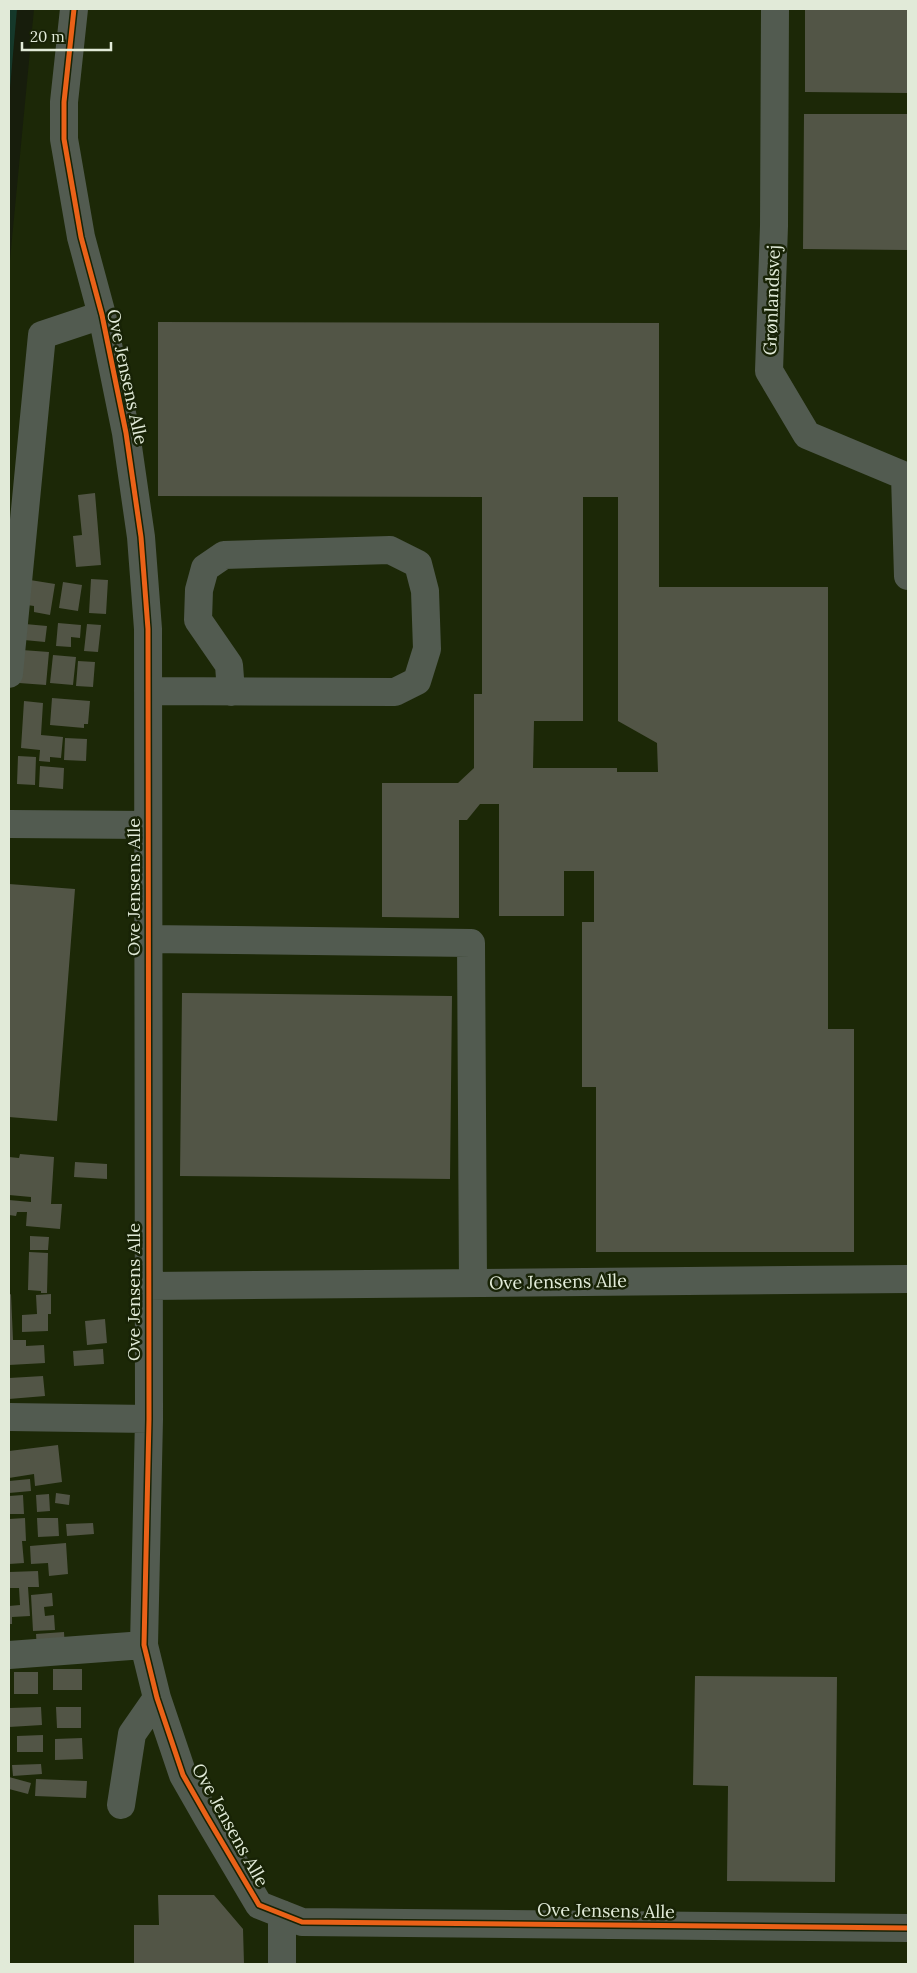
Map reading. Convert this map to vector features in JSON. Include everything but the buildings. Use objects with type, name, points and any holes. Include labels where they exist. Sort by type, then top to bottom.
[{"type":"street","name":"Ove Jensens Alle","points":[[74,9],[64,102],[64,139],[81,237],[102,316],[126,433],[142,537],[148,629],[149,1419],[144,1646],[157,1698],[183,1775],[206,1818],[259,1905],[302,1922],[908,1928]]},
{"type":"street","name":"Grønlandsvej","points":[[775,9],[774,226],[769,371],[807,435],[907,474],[908,576]]},
{"type":"street","name":"Ove Jensens Alle","points":[[9,674],[42,335],[102,316]]},
{"type":"street","points":[[148,691],[231,692],[395,692],[417,681],[427,649],[425,591],[418,564],[390,550],[224,555],[205,568],[199,590],[198,620],[229,664],[231,692]]},
{"type":"street","points":[[9,824],[148,825]]},
{"type":"street","points":[[148,939],[471,943],[474,1283]]},
{"type":"street","name":"Ove Jensens Alle","points":[[148,1286],[908,1279]]},
{"type":"street","points":[[9,1417],[149,1419]]},
{"type":"street","points":[[9,1655],[144,1646]]},
{"type":"street","points":[[121,1805],[132,1734],[157,1698]]},
{"type":"street","points":[[282,1914],[282,1964]]},
{"type":"shaded area","points":[[9,9],[17,9],[9,99]]},
{"type":"shaded area","points":[[34,9],[908,9],[908,1964],[9,1964],[9,270]]},
{"type":"cycle path","points":[[74,9],[64,102],[64,139],[81,237],[102,315],[126,433],[141,537],[148,629],[149,1419],[144,1645],[157,1698],[183,1775],[259,1905],[302,1922],[908,1928]]}]
